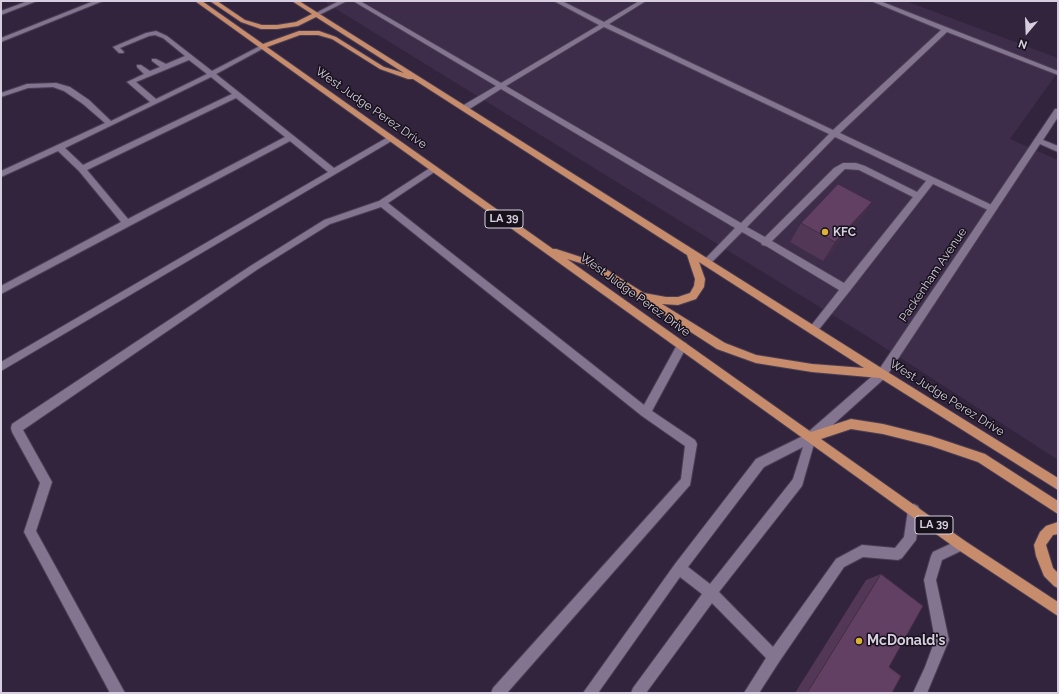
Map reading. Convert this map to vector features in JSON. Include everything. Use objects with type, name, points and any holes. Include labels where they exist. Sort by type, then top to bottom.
[{"type":"main road","name":"West Judge Perez Drive","points":[[198,1],[914,510],[961,545],[1058,610]]},
{"type":"main road","points":[[213,1],[243,21],[261,27],[277,27],[298,24],[317,14]]},
{"type":"main road","name":"West Judge Perez Drive","points":[[295,1],[1058,484]]},
{"type":"main road","points":[[262,47],[299,33],[318,33],[334,38],[382,68],[427,84]]},
{"type":"main road","points":[[547,249],[590,263],[722,346],[756,359],[812,368],[882,374]]},
{"type":"main road","points":[[642,296],[666,301],[678,301],[693,296],[699,287],[700,279],[692,253]]},
{"type":"main road","points":[[811,437],[851,424],[883,429],[931,441],[981,458],[1058,508]]},
{"type":"main road","points":[[1058,528],[1050,530],[1044,536],[1040,545],[1042,556],[1048,572],[1058,582]]},
{"type":"street","points":[[1,13],[34,1]]},
{"type":"street","points":[[1,40],[100,1]]},
{"type":"street","points":[[317,14],[344,1]]},
{"type":"street","points":[[356,1],[765,243],[846,289]]},
{"type":"street","points":[[557,1],[993,209]]},
{"type":"street","points":[[465,108],[603,24],[644,1]]},
{"type":"street","points":[[874,1],[1058,73]]},
{"type":"street","points":[[707,262],[834,134],[946,29]]},
{"type":"street","points":[[121,52],[116,47],[134,43],[156,33],[165,37],[210,75],[334,172]]},
{"type":"street","points":[[1,174],[110,124],[210,75],[262,47]]},
{"type":"street","points":[[155,102],[132,82],[189,57]]},
{"type":"street","points":[[154,60],[164,68]]},
{"type":"street","points":[[139,66],[149,74]]},
{"type":"street","points":[[1,95],[27,86],[53,85],[67,89],[86,102],[110,124]]},
{"type":"street","points":[[82,169],[236,95]]},
{"type":"street","name":"Packenham Avenue","points":[[590,693],[680,568],[760,463],[811,437],[882,374],[1058,111]]},
{"type":"street","points":[[1,290],[291,137]]},
{"type":"street","points":[[1,367],[391,139]]},
{"type":"street","points":[[1038,141],[1058,149]]},
{"type":"street","points":[[59,147],[82,169],[127,223]]},
{"type":"street","points":[[765,243],[837,170],[843,166],[856,166],[862,168],[919,196]]},
{"type":"street","points":[[118,693],[30,532],[46,482],[16,428],[242,276],[327,222],[382,203],[433,169]]},
{"type":"street","points":[[813,330],[931,180]]},
{"type":"street","points":[[382,203],[646,412],[691,444],[686,481],[498,693]]},
{"type":"street","points":[[646,412],[682,346]]},
{"type":"street","points":[[638,693],[711,593],[798,482],[811,437]]},
{"type":"street","points":[[751,693],[774,657],[840,563],[862,551],[898,554],[910,540],[914,510]]},
{"type":"street","points":[[920,693],[932,670],[942,640],[930,580],[937,556],[961,545]]},
{"type":"street","points":[[680,568],[711,593],[774,657]]},
{"type":"street","points":[[757,693],[763,676]]},
{"type":"shaded area","points":[[323,1],[906,1],[1058,58],[1058,72],[1010,139],[1058,160],[1058,460],[865,335]]},
{"type":"building","points":[[838,184],[872,202],[835,242],[801,223]]},
{"type":"building","name":"McDonald's","points":[[881,574],[923,606],[889,667],[901,676],[892,693],[807,693]]},
{"type":"place","name":"KFC","points":[[825,232]]},
{"type":"place","name":"McDonald's","points":[[859,641]]}]
